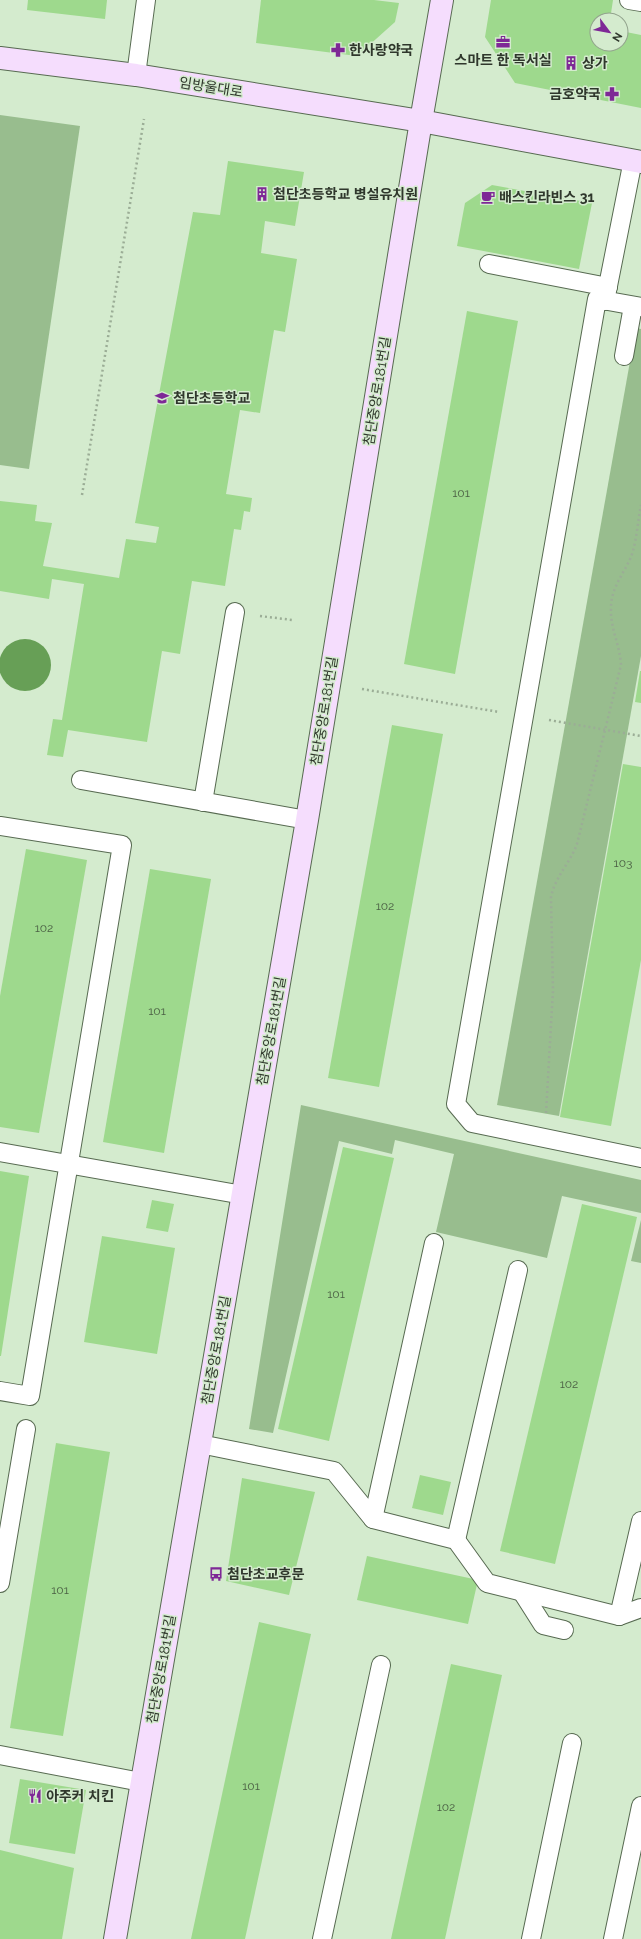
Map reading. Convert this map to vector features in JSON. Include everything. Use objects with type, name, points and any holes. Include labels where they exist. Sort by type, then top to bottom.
[{"type":"street","name":"첨단중앙로181번길","points":[[115,1939],[243,1195],[442,0]]},
{"type":"street","name":"임방울대로","points":[[0,58],[136,75],[421,121]]},
{"type":"street","points":[[421,121],[637,161]]},
{"type":"lane","points":[[136,75],[146,0]]},
{"type":"lane","points":[[629,0],[641,2]]},
{"type":"lane","points":[[607,294],[637,161]]},
{"type":"lane","points":[[489,264],[607,294],[637,306],[624,356]]},
{"type":"lane","points":[[607,294],[597,299],[456,1104],[472,1123],[641,1158]]},
{"type":"lane","points":[[203,802],[235,612]]},
{"type":"lane","points":[[81,780],[306,820]]},
{"type":"lane","points":[[0,826],[122,845],[30,1396],[0,1391]]},
{"type":"lane","points":[[0,1152],[243,1195]]},
{"type":"lane","points":[[373,1519],[434,1243]]},
{"type":"lane","points":[[456,1540],[518,1270]]},
{"type":"lane","points":[[0,1583],[26,1429]]},
{"type":"lane","points":[[200,1444],[334,1471],[373,1519],[456,1540],[487,1584],[619,1616],[641,1608]]},
{"type":"lane","points":[[619,1616],[641,1521]]},
{"type":"lane","points":[[522,1592],[543,1625],[564,1630]]},
{"type":"lane","points":[[322,1939],[381,1665]]},
{"type":"lane","points":[[531,1939],[572,1743]]},
{"type":"lane","points":[[0,1755],[141,1782]]},
{"type":"lane","points":[[613,1939],[641,1806]]},
{"type":"path","points":[[82,495],[144,119]]},
{"type":"path","points":[[546,1113],[553,990],[551,897],[553,886],[567,866],[578,844],[621,665],[619,646],[611,623],[610,607],[613,590],[633,551],[641,505]]},
{"type":"path","points":[[235,612],[292,620]]},
{"type":"shaded area","points":[[0,115],[80,126],[29,469],[0,465]]},
{"type":"shaded area","points":[[636,328],[641,329],[641,656],[559,1116],[497,1105]]},
{"type":"shaded area","points":[[25,639],[35,641],[43,647],[49,655],[51,665],[49,675],[43,683],[35,689],[25,691],[15,689],[7,683],[1,675],[-1,665],[1,655],[7,647],[15,641]]},
{"type":"shaded area","points":[[301,1105],[641,1180],[641,1213],[562,1196],[547,1258],[436,1232],[454,1154],[395,1140],[392,1154],[339,1141],[273,1433],[249,1429]]},
{"type":"shaded area","points":[[641,1220],[641,1263],[631,1261]]},
{"type":"building","points":[[28,0],[107,0],[105,19],[27,10]]},
{"type":"building","points":[[261,0],[374,0],[399,3],[395,22],[357,56],[256,43]]},
{"type":"building","name":"상가","points":[[491,0],[613,0],[611,12],[589,12],[589,52],[629,52],[629,33],[641,35],[641,108],[515,83],[485,37]]},
{"type":"building","name":"첨단초등학교","points":[[228,161],[304,172],[295,226],[265,221],[261,253],[297,259],[285,332],[274,330],[260,413],[240,410],[226,494],[252,498],[250,512],[244,511],[241,530],[234,529],[225,586],[192,581],[180,654],[162,651],[147,742],[68,730],[63,757],[47,755],[53,719],[62,720],[84,584],[52,579],[49,599],[0,591],[0,501],[37,505],[35,521],[52,523],[43,566],[119,578],[126,539],[156,543],[159,527],[135,523],[193,212],[220,215]]},
{"type":"building","points":[[492,185],[592,203],[579,269],[457,246],[465,203]]},
{"type":"building","points":[[467,311],[518,321],[455,674],[404,664]]},
{"type":"building","points":[[641,671],[641,703],[635,702]]},
{"type":"building","points":[[392,725],[443,734],[379,1087],[328,1078]]},
{"type":"building","points":[[623,764],[641,767],[641,960],[611,1126],[560,1117]]},
{"type":"building","points":[[26,849],[87,860],[39,1133],[0,1127],[0,996]]},
{"type":"building","points":[[150,869],[211,879],[164,1153],[103,1142]]},
{"type":"building","points":[[343,1147],[394,1158],[329,1441],[278,1429]]},
{"type":"building","points":[[0,1171],[29,1176],[1,1356],[0,1356]]},
{"type":"building","points":[[152,1200],[174,1204],[168,1232],[146,1228]]},
{"type":"building","points":[[582,1204],[637,1217],[555,1564],[500,1551]]},
{"type":"building","points":[[102,1236],[175,1248],[157,1354],[84,1342]]},
{"type":"building","points":[[56,1443],[110,1452],[63,1736],[10,1728]]},
{"type":"building","points":[[420,1475],[451,1482],[443,1515],[412,1508]]},
{"type":"building","points":[[242,1478],[315,1492],[289,1595],[226,1581]]},
{"type":"building","points":[[367,1556],[478,1580],[468,1624],[357,1600]]},
{"type":"building","points":[[259,1622],[311,1634],[245,1939],[191,1939]]},
{"type":"building","points":[[451,1664],[502,1675],[445,1939],[391,1939]]},
{"type":"building","points":[[20,1779],[86,1790],[75,1854],[9,1843]]},
{"type":"building","points":[[0,1850],[74,1868],[62,1939],[0,1939]]},
{"type":"place","name":"스마트 한 독서실","points":[[503,42]]},
{"type":"place","name":"한사랑약국","points":[[338,50]]},
{"type":"place","name":"상가","points":[[571,63]]},
{"type":"place","name":"금호약국","points":[[612,94]]},
{"type":"place","name":"첨단초등학교 병설유치원","points":[[262,194]]},
{"type":"place","name":"배스킨라빈스 31","points":[[488,197]]},
{"type":"place","name":"첨단초등학교","points":[[162,398]]},
{"type":"place","name":"첨단초교후문","points":[[216,1574]]},
{"type":"place","name":"아주커 치킨","points":[[35,1796]]}]
